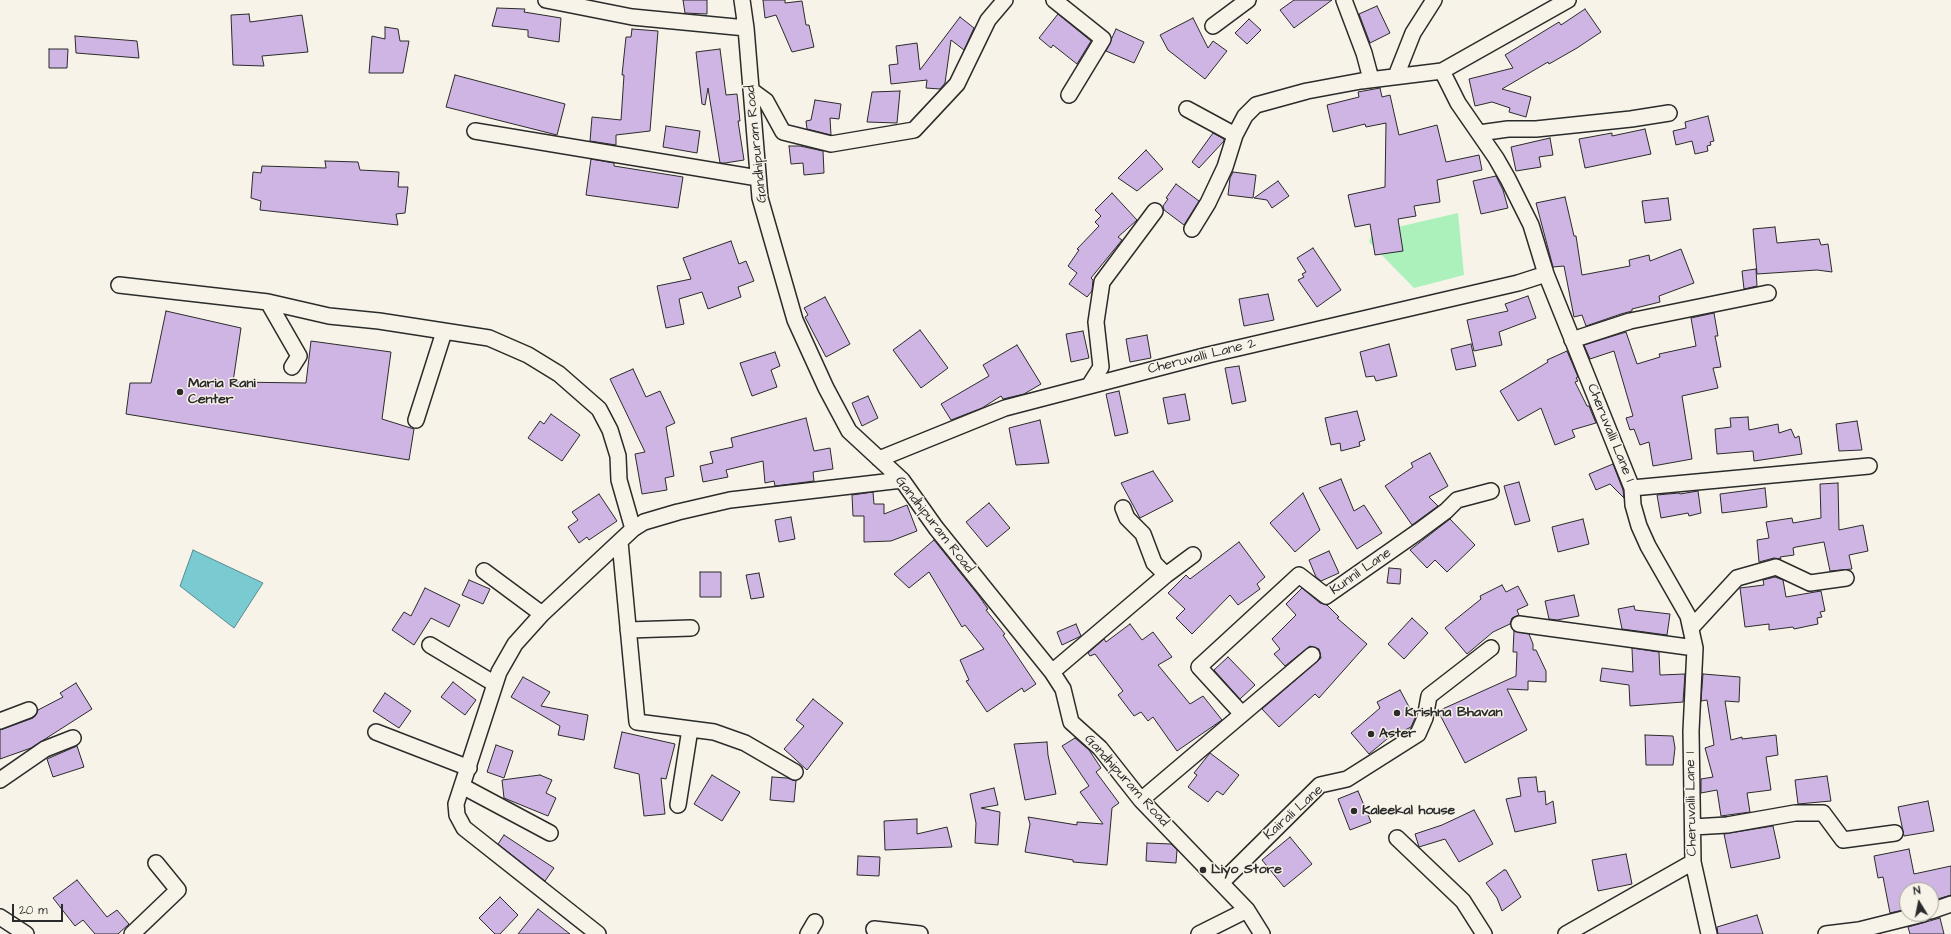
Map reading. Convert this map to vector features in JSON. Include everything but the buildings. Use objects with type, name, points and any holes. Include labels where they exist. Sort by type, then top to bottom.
[{"type":"street","points":[[546,0],[632,17],[746,28]]},
{"type":"street","name":"Gandhipuram Road","points":[[742,0],[746,28],[760,198],[795,320],[826,388],[849,431],[902,480],[936,528],[1052,672],[1063,689],[1071,722],[1100,748],[1142,800],[1247,910],[1262,934]]},
{"type":"street","points":[[751,90],[766,101],[782,132],[810,139],[831,144],[914,130],[957,84],[988,20],[1005,0]]},
{"type":"street","points":[[1054,0],[1103,40],[1069,95]]},
{"type":"street","points":[[1213,26],[1248,0]]},
{"type":"street","points":[[1344,0],[1364,52],[1371,79]]},
{"type":"street","points":[[1396,76],[1412,32],[1434,0]]},
{"type":"street","points":[[1192,229],[1208,203],[1225,167],[1235,135],[1245,116],[1256,105],[1307,91],[1371,79],[1442,71],[1568,0]]},
{"type":"street","name":"Cheruvalli Lane 1","points":[[1442,71],[1458,103],[1496,158],[1531,225],[1539,276],[1572,340],[1632,488],[1633,505],[1639,526],[1648,546],[1688,616],[1695,648],[1691,731],[1694,862],[1566,934]]},
{"type":"street","points":[[1188,109],[1235,135]]},
{"type":"street","points":[[1478,133],[1508,129],[1536,129],[1669,113]]},
{"type":"street","points":[[475,131],[758,178]]},
{"type":"street","points":[[1089,386],[1101,367],[1096,322],[1102,282],[1155,211]]},
{"type":"street","name":"Cheruvalli Lane 2","points":[[879,459],[1005,408],[1208,355],[1518,283],[1539,276]]},
{"type":"street","points":[[119,285],[268,302],[329,316],[379,321],[489,338],[528,355],[559,374],[599,409],[610,430],[618,456],[619,480],[633,529]]},
{"type":"street","points":[[1572,340],[1630,321],[1768,293]]},
{"type":"street","points":[[268,302],[299,356],[292,367]]},
{"type":"street","points":[[416,420],[444,332]]},
{"type":"street","points":[[1632,488],[1869,466]]},
{"type":"street","points":[[598,934],[464,828],[457,815],[456,804],[469,768],[499,672],[515,644],[542,614],[633,529],[644,522],[678,512],[730,500],[902,480]]},
{"type":"street","name":"Kunnil Lane","points":[[1242,714],[1199,667],[1299,575],[1326,596],[1425,527],[1446,511],[1457,500],[1491,491]]},
{"type":"street","points":[[1123,508],[1127,518],[1143,534],[1154,563],[1166,575]]},
{"type":"street","points":[[620,542],[637,722],[714,732],[745,743],[795,772]]},
{"type":"street","points":[[1052,672],[1166,575],[1194,555]]},
{"type":"street","points":[[1691,628],[1737,578],[1776,567],[1810,583],[1846,578]]},
{"type":"street","points":[[484,571],[542,614]]},
{"type":"street","points":[[1519,624],[1695,648]]},
{"type":"street","points":[[628,630],[691,628]]},
{"type":"street","points":[[430,645],[495,684]]},
{"type":"street","name":"Kairali Lane","points":[[1221,883],[1320,785],[1347,779],[1418,734],[1424,718],[1429,696],[1491,648]]},
{"type":"street","points":[[1142,800],[1312,655]]},
{"type":"street","points":[[0,721],[29,710]]},
{"type":"street","points":[[678,805],[690,729]]},
{"type":"street","points":[[376,732],[469,768]]},
{"type":"street","points":[[0,780],[45,749],[72,738]]},
{"type":"street","points":[[462,786],[550,834]]},
{"type":"street","points":[[1693,827],[1727,825],[1795,813],[1823,813],[1843,840],[1896,833]]},
{"type":"street","points":[[1397,838],[1463,901],[1484,934]]},
{"type":"street","points":[[1694,862],[1709,934]]},
{"type":"street","points":[[132,934],[178,890],[156,863]]},
{"type":"street","points":[[1939,908],[1951,904]]},
{"type":"street","points":[[1199,934],[1247,910]]},
{"type":"street","points":[[0,917],[26,934]]},
{"type":"street","points":[[1826,934],[1859,930],[1899,920]]},
{"type":"street","points":[[874,929],[920,934]]},
{"type":"green space","points":[[1458,213],[1464,275],[1414,288],[1369,242],[1372,233]]},
{"type":"water","points":[[193,550],[263,583],[234,628],[180,586]]},
{"type":"place","name":"Maria Rani Center","points":[[180,392]]},
{"type":"place","name":"Krishna Bhavan","points":[[1397,713]]},
{"type":"place","name":"Aster","points":[[1371,734]]},
{"type":"place","name":"Kaleekal house","points":[[1354,811]]},
{"type":"place","name":"Liyo Store","points":[[1203,870]]}]
